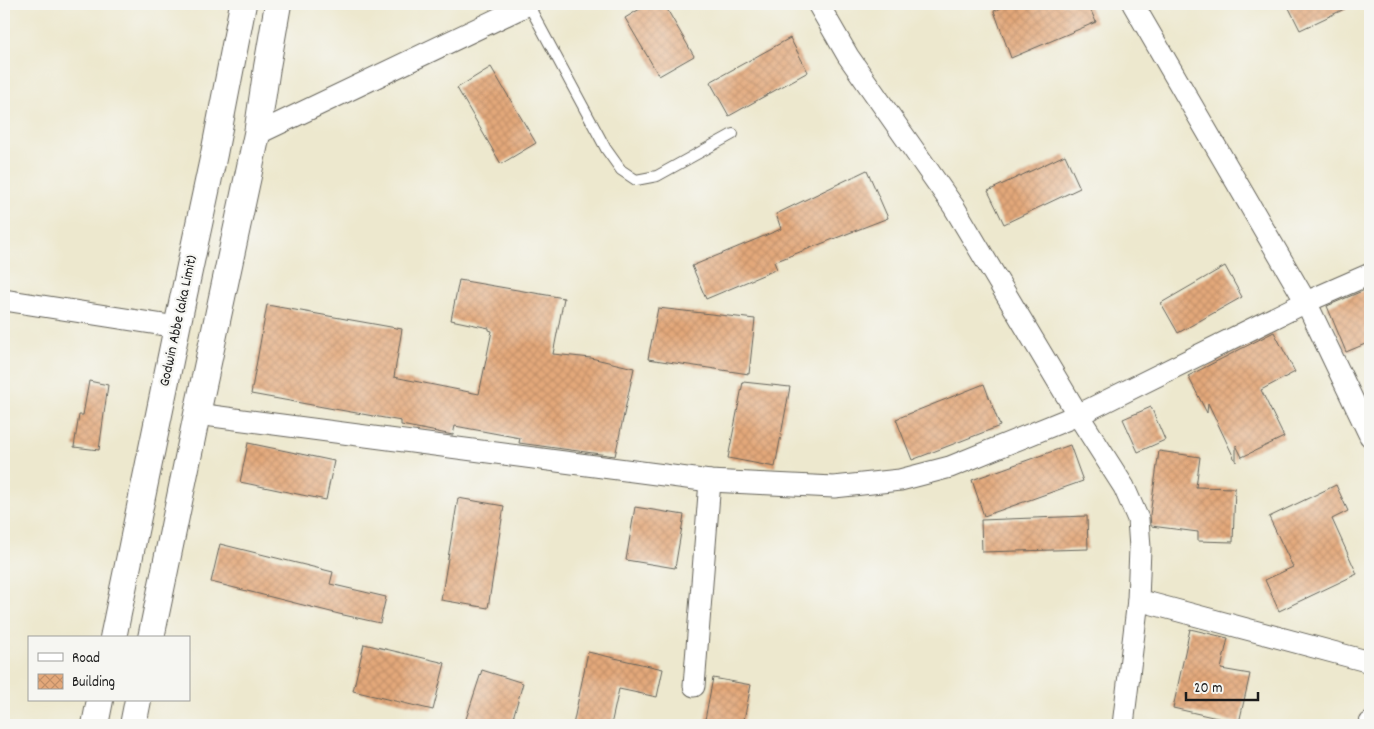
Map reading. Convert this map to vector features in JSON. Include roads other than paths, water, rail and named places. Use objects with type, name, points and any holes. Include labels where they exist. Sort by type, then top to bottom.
[{"type":"street","name":"Godwin Abbe (aka Limit)","points":[[113,636],[212,164],[243,4]]},
{"type":"street","points":[[151,636],[257,134],[278,4]]},
{"type":"street","points":[[257,134],[529,4]]},
{"type":"street","points":[[818,4],[848,56],[954,207],[1078,415],[1124,487],[1138,519],[1140,548],[1138,600],[1124,725]]},
{"type":"street","points":[[1134,4],[1306,302],[1370,436]]},
{"type":"street","points":[[232,61],[267,67]]},
{"type":"street","points":[[197,414],[710,482],[834,487],[900,480],[950,467],[1078,415],[1306,302],[1370,274]]},
{"type":"street","points":[[4,300],[177,327]]},
{"type":"street","points":[[694,686],[710,482]]},
{"type":"street","points":[[1138,600],[1370,662]]},
{"type":"street","points":[[95,725],[100,702]]},
{"type":"street","points":[[133,725],[138,702]]},
{"type":"lane","points":[[529,4],[606,149],[621,170],[636,180],[657,176],[733,134]]}]
